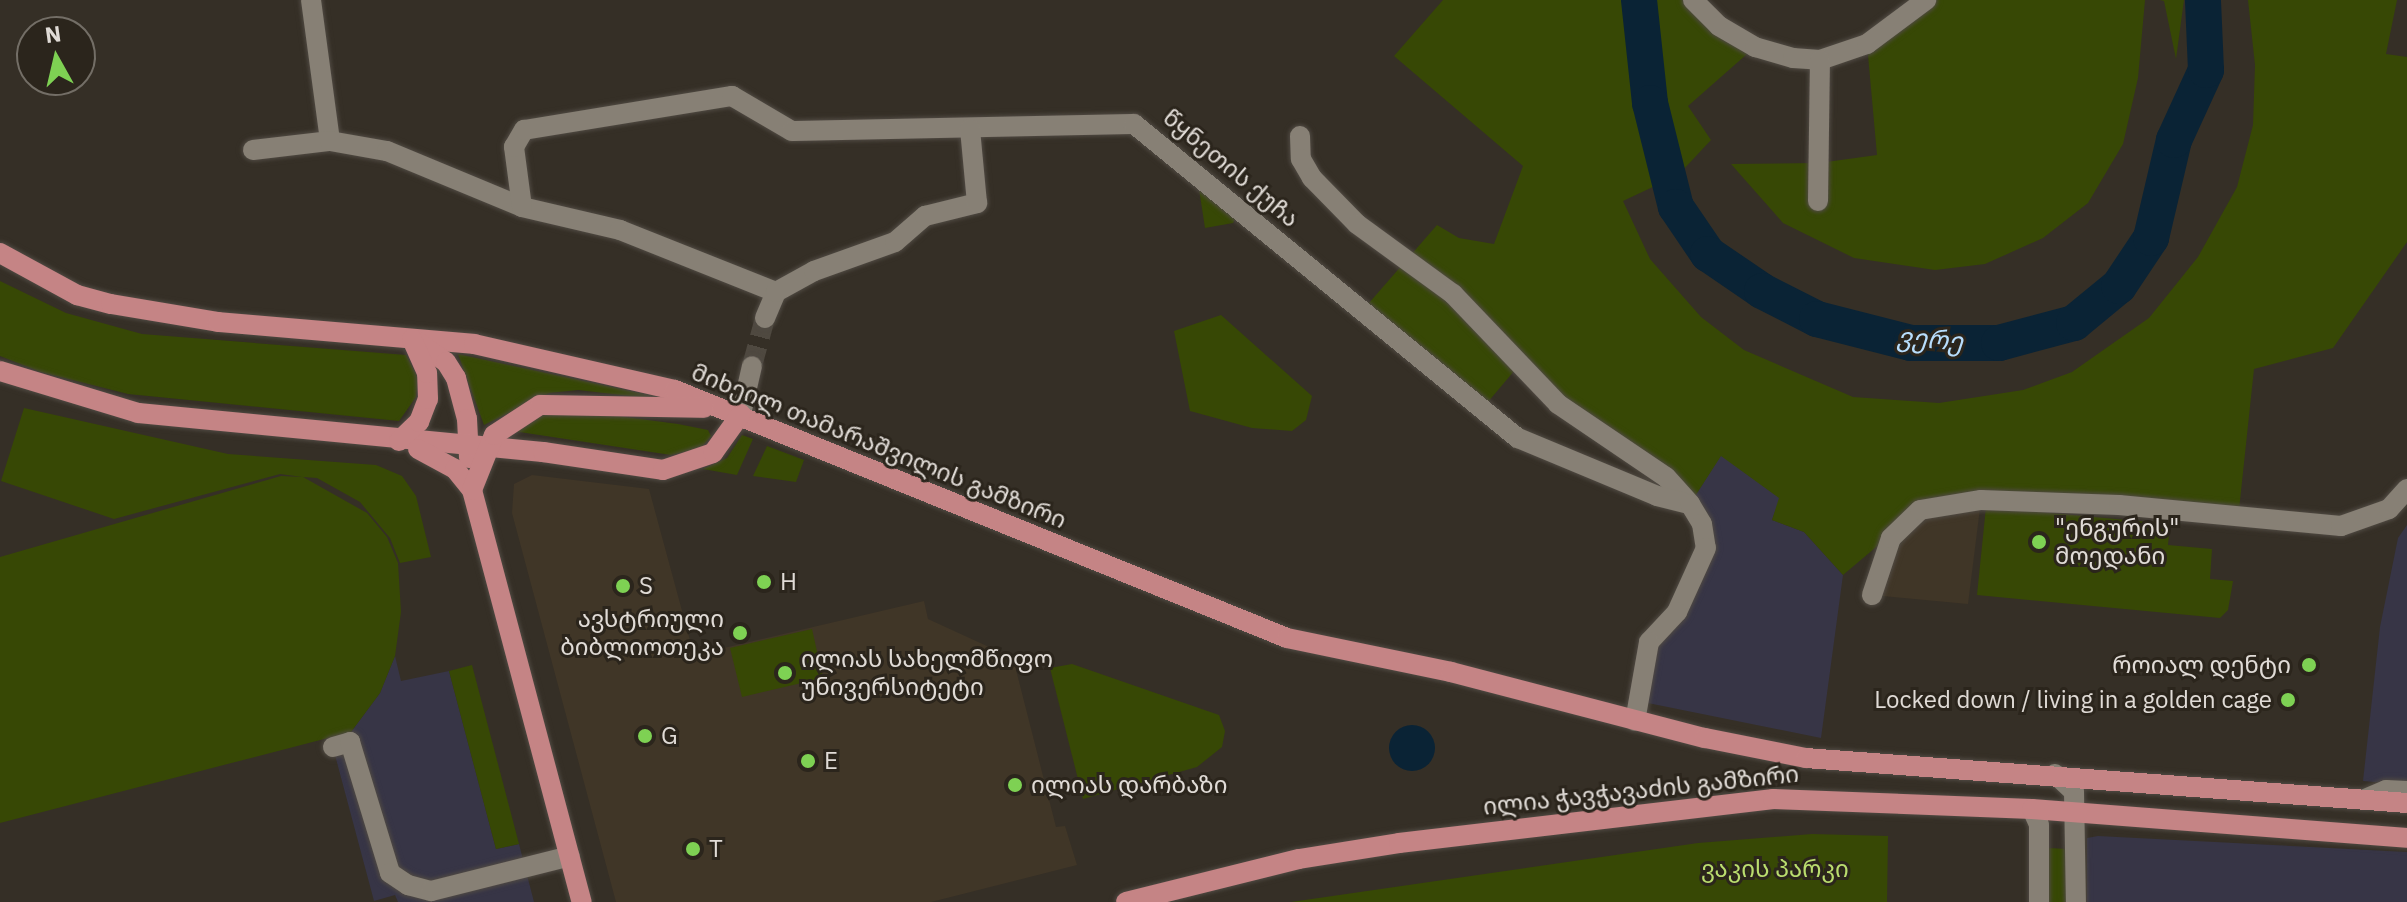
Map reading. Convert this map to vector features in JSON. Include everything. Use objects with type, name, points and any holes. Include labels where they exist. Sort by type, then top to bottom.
[{"type":"main road","name":"მიხეილ თამარაშვილის გამზირი","points":[[0,253],[77,295],[111,304],[218,322],[411,337],[538,356],[675,390],[732,411],[966,511],[1287,638],[1451,672],[1635,721]]},
{"type":"main road","points":[[399,441],[419,422],[428,399],[427,373],[411,337]]},
{"type":"main road","points":[[411,337],[446,362],[456,378],[477,447],[472,490],[582,902]]},
{"type":"main road","points":[[0,371],[138,413],[399,441],[477,447],[543,452],[663,470],[713,453],[732,411],[540,405],[510,420],[477,447]]},
{"type":"main road","points":[[399,441],[439,457],[472,490]]},
{"type":"main road","points":[[472,490],[497,462],[543,452]]},
{"type":"main road","name":"ილია ჭავჭავაძის გამზირი","points":[[1635,721],[1806,758],[2055,774],[2407,803]]},
{"type":"main road","name":"ილია ჭავჭავაძის გამზირი","points":[[1126,902],[1299,859],[1713,804],[1833,799],[2032,809],[2407,838]]},
{"type":"street","points":[[311,0],[330,141]]},
{"type":"street","points":[[1693,0],[1719,26],[1755,47],[1793,58],[1820,60],[1867,44],[1926,0]]},
{"type":"street","points":[[1716,0],[1719,26]]},
{"type":"street","points":[[1818,201],[1820,60]]},
{"type":"street","name":"წყნეთის ქუჩა","points":[[522,207],[514,147],[524,130],[732,96],[792,131],[1134,124],[1518,438],[1657,496],[1690,504]]},
{"type":"street","points":[[765,318],[776,292],[814,271],[895,242],[925,216],[977,203],[970,129]]},
{"type":"street","points":[[1300,136],[1301,159],[1312,178],[1357,224],[1453,294],[1558,404],[1666,477],[1690,504],[1702,524],[1706,548],[1677,612],[1649,642],[1635,721]]},
{"type":"street","points":[[253,150],[330,141],[387,151],[522,207],[620,230],[776,292]]},
{"type":"street","points":[[732,411],[752,366]]},
{"type":"street","points":[[1872,595],[1891,538],[1920,510],[1981,500],[2104,504],[2341,526],[2389,509],[2407,489]]},
{"type":"street","points":[[333,747],[350,742],[390,873],[408,885],[431,891],[570,856]]},
{"type":"street","points":[[2055,774],[2074,792],[2076,902]]},
{"type":"street","points":[[2365,799],[2386,790],[2407,791]]},
{"type":"street","points":[[2032,809],[2039,825],[2039,902]]},
{"type":"shaded area","points":[[1721,455],[1780,498],[1772,520],[1804,532],[1843,575],[1821,738],[1638,701],[1649,642],[1706,548],[1690,504]]},
{"type":"shaded area","name":"ილიას სახელმწიფო უნივერსიტეტი","points":[[532,475],[649,489],[694,655],[924,601],[928,619],[1013,658],[1056,827],[1065,826],[1077,865],[931,902],[616,902],[512,513],[514,484]]},
{"type":"shaded area","points":[[1981,500],[1968,604],[1872,595],[1891,538],[1920,510]]},
{"type":"shaded area","points":[[2407,525],[2407,785],[2363,781],[2380,627],[2398,538]]},
{"type":"shaded area","points":[[395,656],[401,681],[449,671],[496,849],[519,844],[534,902],[398,902],[395,895],[374,901],[331,740],[351,732],[380,693]]},
{"type":"shaded area","points":[[2098,836],[2407,852],[2407,902],[2087,902],[2087,838]]},
{"type":"green space","points":[[1443,0],[1629,0],[1636,119],[1657,185],[1623,201],[1650,259],[1701,317],[1744,350],[1853,397],[1939,403],[2023,390],[2072,372],[2149,318],[2198,257],[2237,187],[2253,125],[2255,65],[2248,0],[2397,0],[2386,54],[2407,57],[2407,242],[2333,348],[2254,369],[2239,510],[1920,510],[1843,575],[1804,532],[1772,520],[1779,498],[1721,456],[1690,504],[1520,364],[1482,409],[1362,311],[1437,225],[1459,238],[1494,244],[1523,166],[1394,56]]},
{"type":"green space","points":[[1649,0],[1693,0],[1755,47],[1688,106],[1711,140],[1682,171],[1658,90]]},
{"type":"green space","points":[[1926,0],[2145,0],[2138,78],[2123,144],[2088,203],[2043,238],[1985,264],[1935,270],[1854,258],[1783,223],[1731,164],[1819,163],[1877,155],[1867,44]]},
{"type":"green space","points":[[2160,0],[2184,0],[2176,59],[2164,1]]},
{"type":"green space","points":[[1199,189],[1237,215],[1233,223],[1205,228]]},
{"type":"green space","points":[[0,281],[66,313],[142,334],[406,355],[418,378],[416,397],[399,421],[128,394],[41,372],[0,356]]},
{"type":"green space","points":[[1221,315],[1312,396],[1306,420],[1292,431],[1252,428],[1190,411],[1174,331]]},
{"type":"green space","points":[[458,354],[681,402],[578,390],[549,393],[484,425]]},
{"type":"green space","points":[[24,408],[228,454],[376,465],[402,476],[416,496],[431,557],[400,563],[390,538],[360,502],[317,478],[280,474],[114,519],[1,481]]},
{"type":"green space","points":[[572,410],[678,424],[708,430],[711,436],[701,448],[671,455],[513,431],[541,415]]},
{"type":"green space","points":[[742,435],[753,439],[737,475],[703,469],[727,458]]},
{"type":"green space","points":[[767,446],[804,460],[796,482],[753,476]]},
{"type":"green space","points":[[281,476],[303,477],[367,513],[387,537],[398,563],[401,612],[395,656],[380,693],[351,732],[0,823],[0,557]]},
{"type":"green space","points":[[1986,507],[2170,524],[2168,545],[2212,549],[2210,579],[2233,581],[2228,610],[2220,618],[1977,595]]},
{"type":"green space","points":[[812,629],[823,678],[742,697],[730,648]]},
{"type":"green space","points":[[1072,664],[1219,715],[1225,731],[1222,747],[1197,767],[1083,799],[1050,668]]},
{"type":"green space","points":[[472,665],[519,844],[496,849],[449,671]]},
{"type":"green space","name":"ვაკის პარკი","points":[[1812,834],[1888,836],[1887,902],[1291,902],[1698,843]]},
{"type":"green space","points":[[2048,848],[2068,849],[2068,902],[2049,902]]},
{"type":"water","points":[[1412,725],[1428,732],[1435,748],[1428,764],[1412,771],[1396,764],[1389,748],[1396,732]]},
{"type":"waterway","name":"ვერე","points":[[1639,0],[1650,103],[1676,207],[1708,254],[1762,291],[1817,319],[1911,343],[1999,343],[2074,323],[2119,286],[2151,238],[2174,140],[2206,70],[2203,0]]},
{"type":"tunnel","points":[[752,366],[765,318]]},
{"type":"place","name":"\"ენგურის\" მოედანი","points":[[2039,542]]},
{"type":"place","name":"H","points":[[764,582]]},
{"type":"place","name":"S","points":[[623,586]]},
{"type":"place","name":"ავსტრიული ბიბლიოთეკა","points":[[740,633]]},
{"type":"place","name":"როიალ დენტი","points":[[2309,665]]},
{"type":"place","name":"ილიას სახელმწიფო უნივერსიტეტი","points":[[785,673]]},
{"type":"place","name":"Locked down / living in a golden cage","points":[[2288,700]]},
{"type":"place","name":"G","points":[[645,736]]},
{"type":"place","name":"E","points":[[808,761]]},
{"type":"place","name":"ილიას დარბაზი","points":[[1015,785]]},
{"type":"place","name":"T","points":[[693,849]]}]
